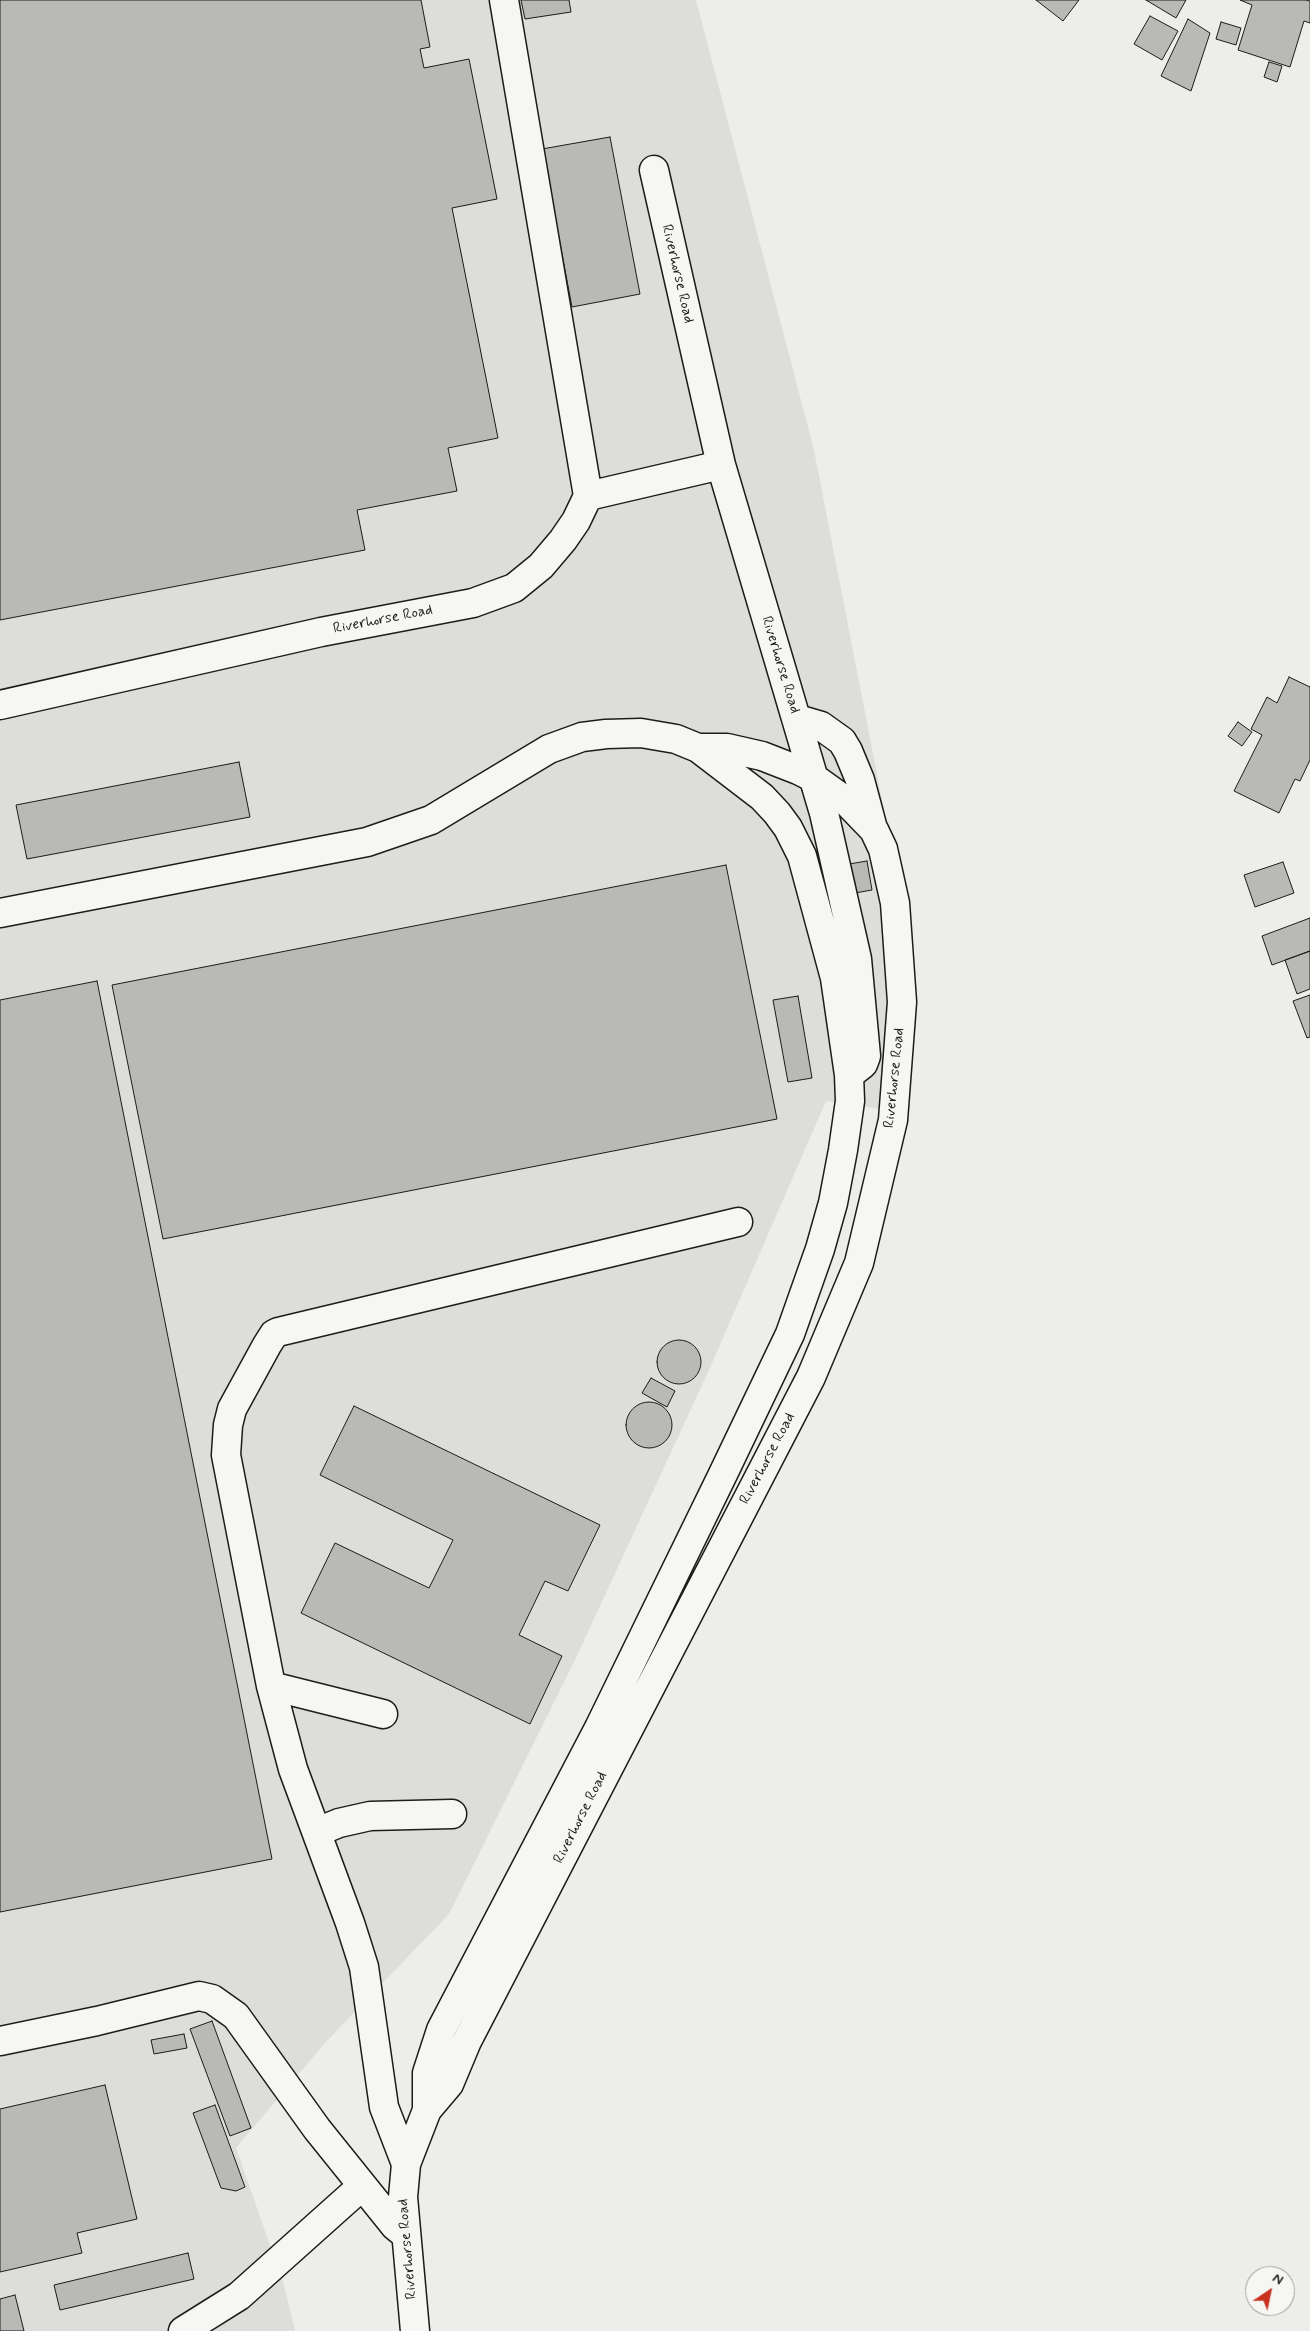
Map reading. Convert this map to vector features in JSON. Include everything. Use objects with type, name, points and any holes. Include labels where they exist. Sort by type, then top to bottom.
[{"type":"lane","points":[[504,0],[588,496],[721,465]]},
{"type":"lane","name":"Riverhorse Road","points":[[654,170],[721,465],[824,812],[860,981],[866,1056],[863,1064],[849,1075]]},
{"type":"lane","name":"Riverhorse Road","points":[[0,705],[321,632],[482,600],[514,588],[541,566],[567,534],[588,496]]},
{"type":"lane","points":[[796,719],[821,726],[842,741],[860,780],[874,830]]},
{"type":"lane","points":[[0,913],[367,842],[431,820],[549,749],[582,737],[641,733],[676,739],[698,748]]},
{"type":"lane","name":"Riverhorse Road","points":[[415,2331],[403,2197],[406,2164],[427,2110],[449,2084],[476,2023],[815,1368],[859,1263],[893,1120],[902,1002],[901,979],[895,903],[883,849],[874,830],[846,801],[814,778],[762,756],[727,748],[698,748]]},
{"type":"lane","name":"Riverhorse Road","points":[[427,2110],[427,2073],[440,2030],[599,1728],[790,1334],[820,1250],[833,1203],[850,1101],[849,1075],[835,978],[802,856],[788,828],[762,797],[698,748]]},
{"type":"lane","points":[[860,981],[901,979]]},
{"type":"lane","points":[[406,2164],[384,2107],[364,1967],[350,1923],[293,1769],[271,1686],[226,1455],[226,1441],[232,1409],[274,1334],[738,1222]]},
{"type":"lane","points":[[271,1686],[383,1714]]},
{"type":"lane","points":[[316,1832],[339,1823],[370,1816],[452,1814]]},
{"type":"lane","points":[[0,2041],[97,2021],[199,1996],[212,1999],[226,2007],[236,2016],[317,2129],[395,2226],[406,2235]]},
{"type":"lane","points":[[183,2331],[239,2296],[362,2186]]},
{"type":"shaded area","points":[[0,0],[696,0],[814,450],[894,862],[899,1112],[826,1101],[709,1370],[575,1660],[449,1914],[324,2044],[236,2148],[284,2285],[295,2331],[0,2331]]},
{"type":"building","points":[[0,0],[421,0],[430,47],[420,49],[424,68],[469,59],[497,199],[452,208],[498,438],[448,448],[457,491],[357,510],[365,550],[0,620]]},
{"type":"building","points":[[521,0],[569,0],[571,12],[525,19]]},
{"type":"building","points":[[1036,0],[1079,0],[1063,21]]},
{"type":"building","points":[[1146,0],[1186,0],[1176,18]]},
{"type":"building","points":[[1240,0],[1310,1],[1310,23],[1304,21],[1290,67],[1238,50],[1252,5]]},
{"type":"building","points":[[1150,16],[1178,31],[1162,60],[1134,44]]},
{"type":"building","points":[[1188,19],[1210,33],[1191,91],[1161,76]]},
{"type":"building","points":[[1221,22],[1241,28],[1236,45],[1216,39]]},
{"type":"building","points":[[1269,62],[1282,66],[1277,82],[1264,77]]},
{"type":"building","points":[[610,137],[640,294],[572,307],[542,149]]},
{"type":"building","points":[[1289,677],[1310,687],[1310,760],[1300,781],[1295,779],[1279,813],[1234,791],[1262,735],[1251,729],[1267,697],[1277,703]]},
{"type":"building","points":[[1238,722],[1252,732],[1242,746],[1228,736]]},
{"type":"building","points":[[239,762],[250,817],[27,859],[16,805]]},
{"type":"building","points":[[867,861],[872,890],[855,893],[849,864]]},
{"type":"building","points":[[1283,862],[1294,893],[1255,907],[1244,875]]},
{"type":"building","points":[[726,865],[777,1119],[163,1239],[112,985]]},
{"type":"building","points":[[1310,918],[1310,951],[1272,965],[1262,936]]},
{"type":"building","points":[[1310,951],[1310,989],[1297,994],[1285,960]]},
{"type":"building","points":[[97,981],[272,1859],[0,1912],[0,1000]]},
{"type":"building","points":[[1310,995],[1310,1037],[1307,1038],[1293,1001]]},
{"type":"building","points":[[798,996],[812,1078],[788,1082],[773,1000]]},
{"type":"building","points":[[679,1340],[691,1344],[697,1350],[701,1362],[697,1374],[691,1380],[679,1384],[667,1380],[661,1374],[657,1362],[661,1350],[667,1344]]},
{"type":"building","points":[[651,1378],[675,1391],[667,1407],[642,1393]]},
{"type":"building","points":[[649,1402],[662,1406],[668,1412],[672,1425],[668,1438],[662,1444],[649,1448],[636,1444],[630,1438],[626,1425],[630,1412],[636,1406]]},
{"type":"building","points":[[354,1406],[600,1525],[568,1591],[545,1581],[519,1635],[562,1656],[530,1724],[301,1613],[335,1543],[429,1588],[453,1540],[320,1475]]},
{"type":"building","points":[[212,2021],[251,2128],[230,2136],[190,2029]]},
{"type":"building","points":[[184,2034],[187,2048],[154,2054],[151,2040]]},
{"type":"building","points":[[105,2085],[137,2219],[77,2233],[82,2253],[0,2272],[0,2109]]},
{"type":"building","points":[[215,2105],[245,2187],[236,2191],[221,2188],[193,2113]]},
{"type":"building","points":[[188,2253],[194,2279],[60,2310],[54,2285]]},
{"type":"building","points":[[15,2295],[24,2331],[0,2331],[0,2299]]}]
